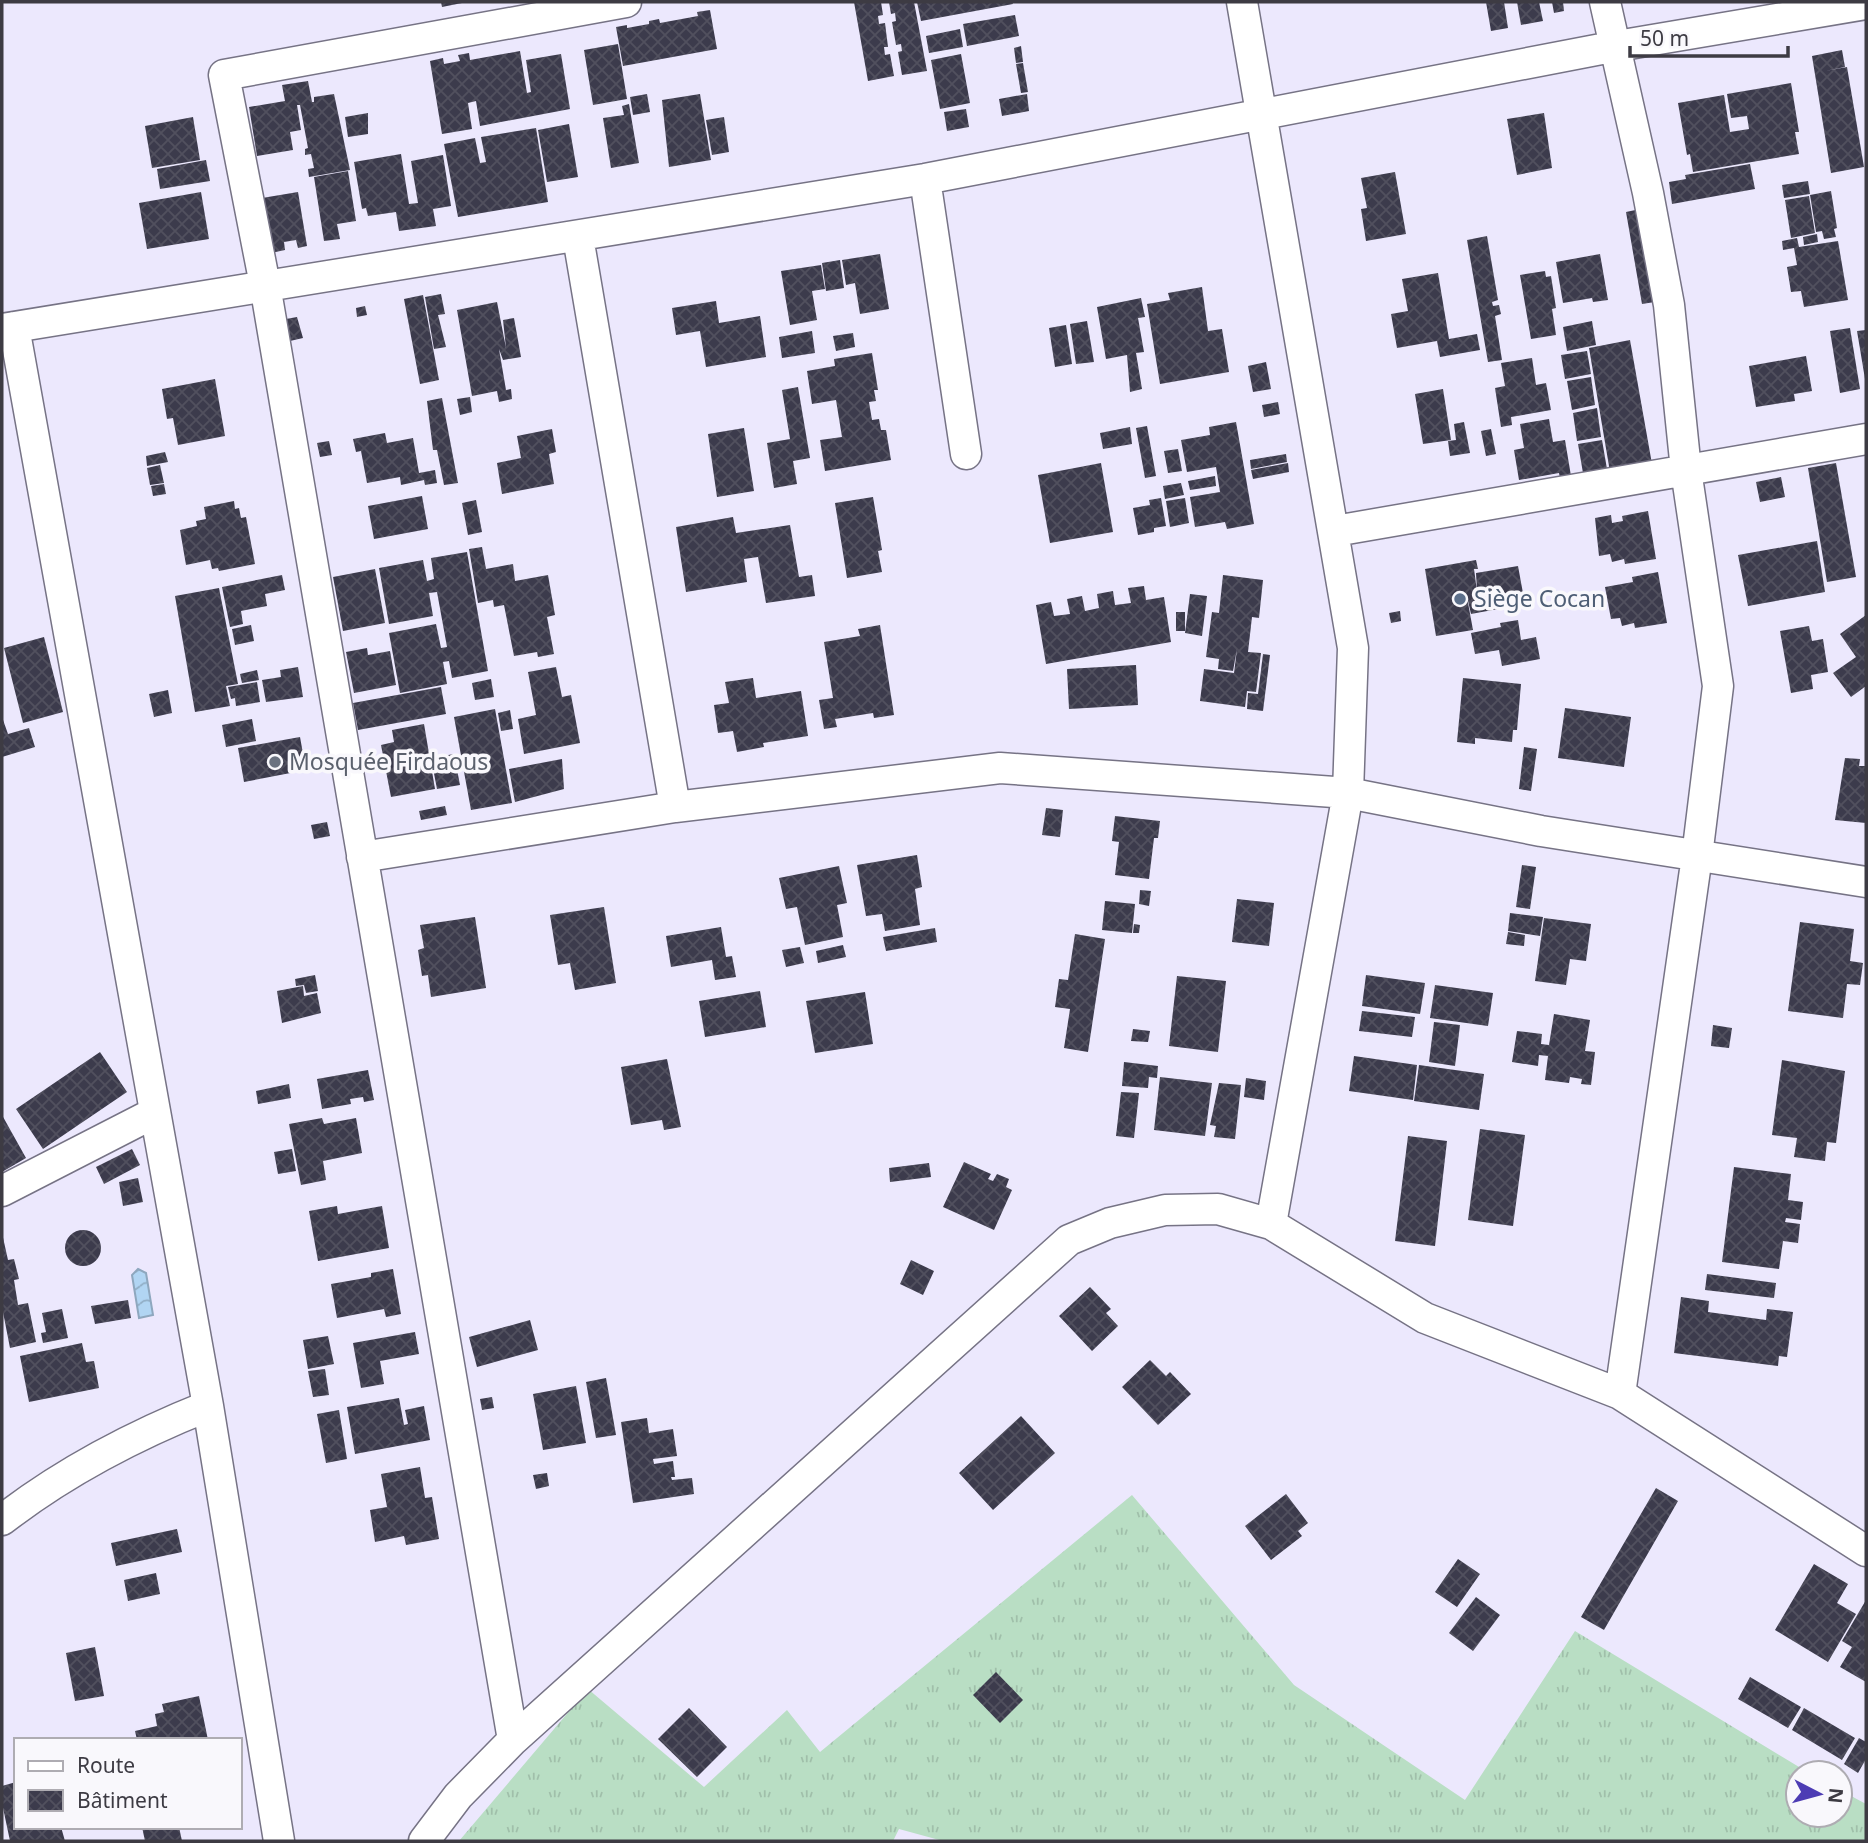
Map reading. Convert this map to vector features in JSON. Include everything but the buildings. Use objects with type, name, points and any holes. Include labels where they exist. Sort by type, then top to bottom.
[{"type":"street","points":[[513,1740],[265,285],[224,75],[626,2]]},
{"type":"street","points":[[1242,2],[1353,648],[1348,793],[1271,1224]]},
{"type":"street","points":[[1605,2],[1617,46],[1669,305],[1686,471],[1718,686],[1697,856],[1620,1394]]},
{"type":"street","points":[[279,1841],[208,1406],[8,328],[925,179],[1617,46],[1866,4]]},
{"type":"street","points":[[925,179],[966,454]]},
{"type":"street","points":[[578,237],[676,807]]},
{"type":"street","points":[[1335,531],[1866,439]]},
{"type":"street","points":[[362,857],[676,807],[1000,768],[1348,793],[1541,831],[1866,882]]},
{"type":"street","points":[[2,1191],[154,1113]]},
{"type":"street","points":[[424,1841],[458,1796],[513,1740],[1069,1240],[1110,1223],[1165,1210],[1218,1209],[1271,1224],[1425,1318],[1620,1394],[1866,1551]]},
{"type":"street","points":[[2,1520],[44,1487],[161,1425],[208,1406]]},
{"type":"green space","points":[[1132,1495],[1294,1685],[1465,1800],[1575,1631],[1786,1759],[1784,1829],[1854,1829],[1854,1798],[1866,1804],[1866,1841],[943,1841],[899,1829],[893,1841],[459,1841],[588,1689],[704,1787],[787,1710],[820,1752]]},
{"type":"water","points":[[138,1269],[146,1273],[153,1315],[139,1318],[132,1275]]},
{"type":"place","name":"Siège Cocan","points":[[1460,599]]},
{"type":"place","name":"Mosquée Firdaous","points":[[275,762]]}]
